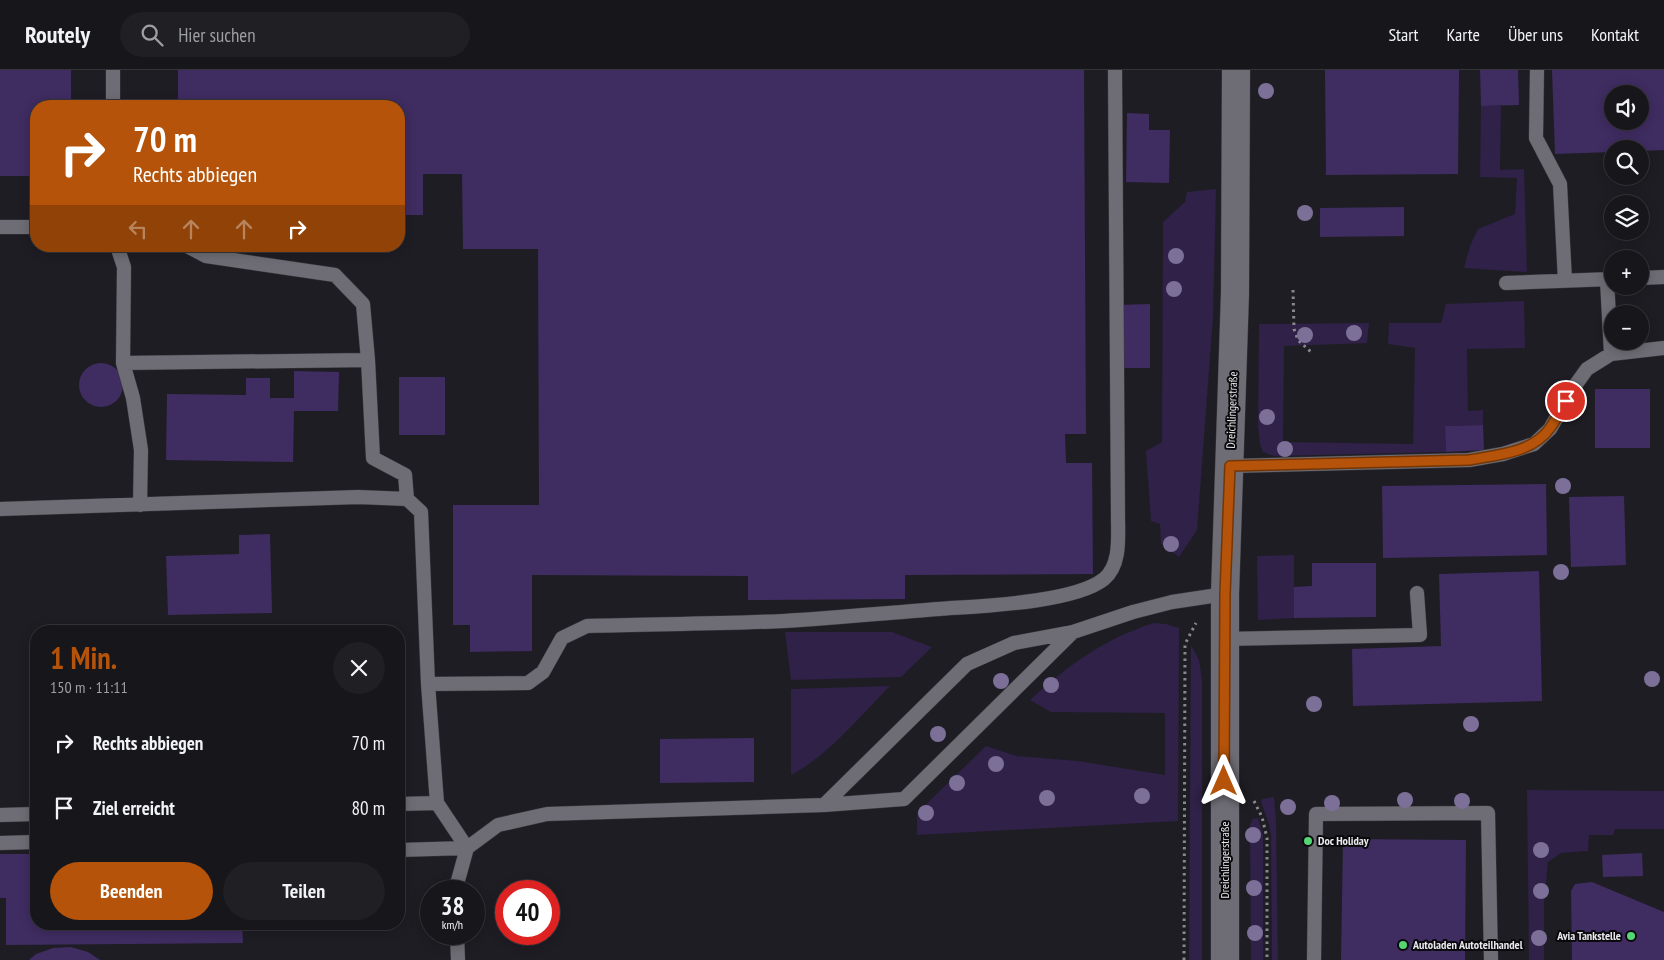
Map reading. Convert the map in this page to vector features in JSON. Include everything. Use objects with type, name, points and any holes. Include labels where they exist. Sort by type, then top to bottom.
[{"type":"street","name":"Dreichlingerstraße","points":[[1225,960],[1224,639],[1235,293],[1236,70]]},
{"type":"lane","points":[[113,70],[113,100]]},
{"type":"lane","points":[[428,684],[528,683],[544,672],[562,638],[587,626],[784,621],[988,605],[1062,596],[1086,588],[1104,578],[1113,568],[1117,555],[1118,518],[1115,70]]},
{"type":"lane","points":[[1537,70],[1536,138],[1560,184],[1565,281]]},
{"type":"lane","points":[[0,227],[30,227]]},
{"type":"lane","points":[[119,252],[124,268],[123,363],[133,398],[141,450],[140,505]]},
{"type":"lane","points":[[198,252],[206,256],[335,274],[363,304],[373,458],[405,475],[407,499]]},
{"type":"lane","points":[[1649,278],[1664,277]]},
{"type":"lane","points":[[1506,283],[1604,279]]},
{"type":"lane","points":[[1610,295],[1611,354]]},
{"type":"lane","points":[[1230,466],[1469,460],[1503,454],[1534,444],[1550,429],[1574,387],[1587,369],[1611,354],[1664,348]]},
{"type":"lane","points":[[123,363],[368,360]]},
{"type":"lane","points":[[0,509],[358,497],[407,499],[421,512],[428,684],[437,803],[467,848],[458,880]]},
{"type":"lane","points":[[1224,639],[1420,635],[1417,593]]},
{"type":"lane","points":[[824,804],[967,664],[1014,643],[1073,632],[1133,612],[1172,602],[1225,594]]},
{"type":"lane","points":[[405,850],[467,848],[498,825],[546,814],[824,804],[904,799],[1073,632]]},
{"type":"lane","points":[[405,804],[437,803]]},
{"type":"lane","points":[[1314,960],[1316,814],[1488,813],[1491,960]]},
{"type":"lane","points":[[0,815],[30,814]]},
{"type":"lane","points":[[0,843],[30,842]]},
{"type":"lane","points":[[457,945],[458,960]]},
{"type":"path","points":[[1293,290],[1294,329],[1298,340],[1312,353]]},
{"type":"path","points":[[1184,960],[1185,644],[1193,627],[1225,594]]},
{"type":"path","points":[[1250,796],[1262,817],[1267,838],[1267,960]]},
{"type":"shaded area","points":[[1481,106],[1501,106],[1500,170],[1524,169],[1527,272],[1464,268],[1470,246],[1478,229],[1515,214],[1517,178],[1480,177]]},
{"type":"shaded area","points":[[1216,189],[1213,318],[1197,530],[1179,557],[1161,544],[1160,524],[1151,521],[1146,451],[1162,442],[1163,222],[1185,202],[1187,192]]},
{"type":"shaded area","points":[[1524,301],[1525,348],[1467,349],[1468,411],[1483,410],[1483,425],[1445,426],[1446,452],[1274,456],[1263,452],[1258,427],[1259,324],[1369,323],[1367,343],[1284,346],[1283,442],[1413,444],[1415,348],[1388,344],[1389,323],[1441,323],[1446,304]]},
{"type":"shaded area","points":[[1294,555],[1294,618],[1258,620],[1257,556]]},
{"type":"shaded area","points":[[1154,623],[1179,628],[1178,821],[917,835],[917,813],[986,746],[1016,756],[1078,761],[1165,775],[1165,713],[1051,712],[1030,700],[1059,675],[1088,654],[1136,629]]},
{"type":"shaded area","points":[[785,632],[892,632],[932,647],[901,677],[791,680]]},
{"type":"shaded area","points":[[1191,645],[1199,660],[1202,680],[1202,960],[1189,960]]},
{"type":"shaded area","points":[[890,686],[831,746],[805,767],[791,775],[791,689]]},
{"type":"shaded area","points":[[1527,790],[1664,791],[1664,829],[1615,829],[1613,835],[1589,835],[1588,851],[1561,853],[1548,862],[1544,903],[1544,960],[1529,960]]},
{"type":"shaded area","points":[[1274,797],[1278,960],[1272,960],[1271,835],[1261,802],[1262,799]]},
{"type":"shaded area","points":[[1258,818],[1263,835],[1263,960],[1251,960],[1250,824],[1253,819]]},
{"type":"building","points":[[0,70],[71,70],[71,100],[30,100],[30,176],[0,176]]},
{"type":"building","points":[[178,70],[1084,70],[1086,434],[1065,434],[1066,463],[1092,463],[1093,574],[905,575],[905,599],[748,600],[748,576],[532,575],[532,651],[470,652],[470,625],[453,625],[453,505],[539,505],[538,249],[463,249],[462,174],[423,174],[423,215],[405,215],[405,100],[178,100]]},
{"type":"building","points":[[1325,70],[1459,70],[1458,174],[1326,175]]},
{"type":"building","points":[[1480,70],[1518,70],[1519,105],[1481,106]]},
{"type":"building","points":[[1552,70],[1664,70],[1664,150],[1649,151],[1649,140],[1604,140],[1604,152],[1555,154]]},
{"type":"building","points":[[1127,113],[1149,114],[1149,130],[1170,130],[1169,183],[1126,182]]},
{"type":"building","points":[[1404,207],[1404,236],[1320,237],[1320,208]]},
{"type":"building","points":[[1150,304],[1150,368],[1118,368],[1118,305]]},
{"type":"building","points":[[105,363],[117,369],[122,376],[122,394],[117,401],[110,406],[97,407],[89,404],[82,397],[79,381],[82,373],[89,366]]},
{"type":"building","points":[[294,371],[339,372],[338,411],[294,411],[293,462],[166,460],[167,394],[246,395],[246,378],[270,378],[270,398],[294,398]]},
{"type":"building","points":[[399,377],[445,377],[445,435],[399,435]]},
{"type":"building","points":[[1595,389],[1650,389],[1650,448],[1595,448]]},
{"type":"building","points":[[1483,425],[1484,450],[1446,452],[1445,426]]},
{"type":"building","points":[[1546,484],[1547,555],[1383,558],[1382,486]]},
{"type":"building","points":[[1624,496],[1626,565],[1571,567],[1569,497]]},
{"type":"building","points":[[270,534],[272,613],[168,615],[166,556],[239,554],[239,535]]},
{"type":"building","points":[[1312,563],[1376,563],[1376,617],[1294,618],[1294,587],[1312,586]]},
{"type":"building","points":[[1539,571],[1542,701],[1353,706],[1352,649],[1441,646],[1439,574]]},
{"type":"building","points":[[754,738],[754,782],[660,783],[660,739]]},
{"type":"building","points":[[1343,839],[1466,840],[1465,960],[1341,960]]},
{"type":"building","points":[[1642,853],[1643,876],[1603,877],[1602,855]]},
{"type":"building","points":[[0,854],[30,854],[30,930],[242,930],[243,943],[6,945],[6,898],[0,898]]},
{"type":"building","name":"Avia Tankstelle","points":[[1592,882],[1664,912],[1664,960],[1572,960],[1571,891],[1575,884]]},
{"type":"building","points":[[71,947],[88,952],[100,960],[29,960],[36,954],[53,948]]},
{"type":"place","name":"Doc Holiday","points":[[1308,841]]},
{"type":"place","name":"Avia Tankstelle","points":[[1631,936]]},
{"type":"place","name":"Autoladen Autoteilhandel","points":[[1403,945]]},
{"type":"route","points":[[1224,781],[1224,639],[1230,466],[1469,460],[1503,454],[1534,444],[1550,429],[1566,401]]}]
